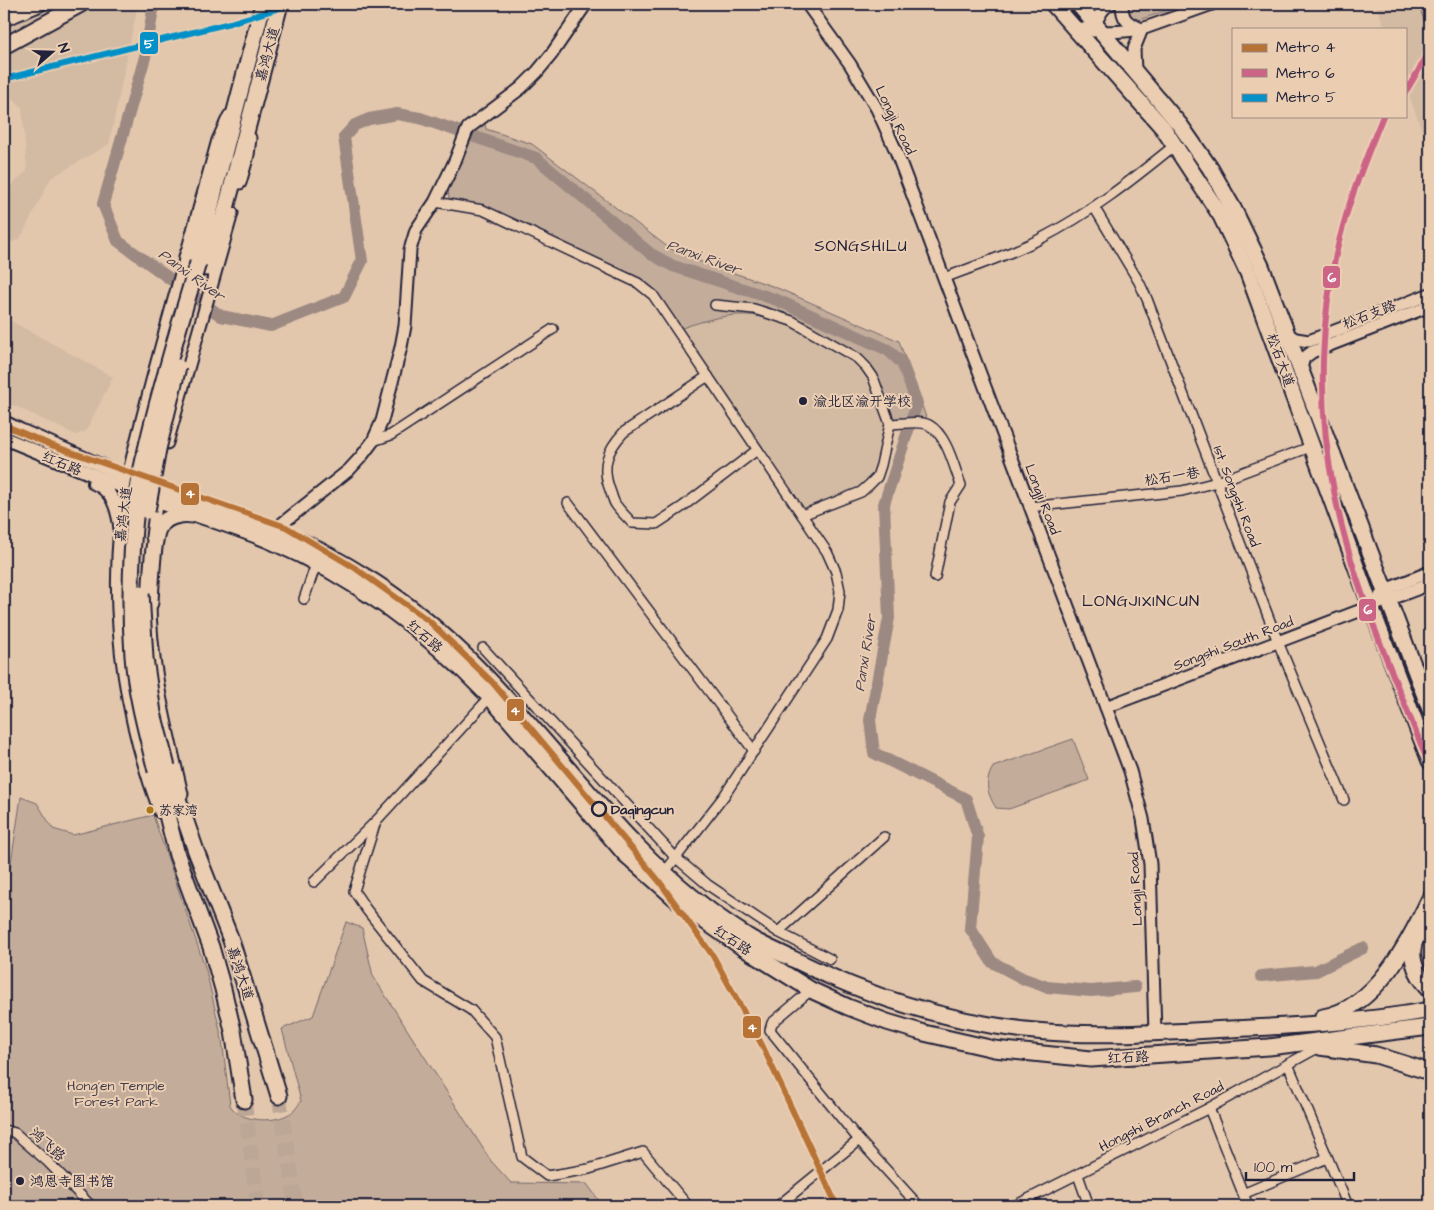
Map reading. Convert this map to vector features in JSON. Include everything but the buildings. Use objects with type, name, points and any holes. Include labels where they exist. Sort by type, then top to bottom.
[{"type":"highway","points":[[4,18],[38,4]]},
{"type":"highway","points":[[4,46],[81,4]]},
{"type":"highway","name":"嘉鸿大道","points":[[202,265],[214,192],[263,4]]},
{"type":"highway","name":"嘉鸿大道","points":[[279,1096],[231,940],[161,769],[142,714],[133,658],[130,601],[138,490],[147,446],[174,340],[202,265],[224,216],[280,4]]},
{"type":"highway","name":"松石大道","points":[[1052,4],[1163,128],[1221,216],[1248,273],[1430,761]]},
{"type":"highway","name":"松石大道","points":[[1078,4],[1097,29],[1180,125],[1210,168],[1234,210],[1260,266],[1430,709]]},
{"type":"highway","name":"红石路","points":[[126,483],[274,530],[320,550],[376,583],[415,611],[481,671],[633,843],[664,873],[693,897],[748,937],[815,970],[853,986],[920,1010],[959,1019],[1036,1031],[1155,1033],[1392,1017],[1430,1010]]},
{"type":"highway","name":"红石路","points":[[157,494],[204,517],[270,541],[316,564],[369,594],[407,621],[473,679],[626,855],[686,908],[742,947],[811,990],[848,1007],[887,1022],[924,1033],[994,1049],[1091,1059],[1269,1047],[1430,1027]]},
{"type":"highway","points":[[150,603],[158,529],[163,523],[177,515],[186,514],[204,517]]},
{"type":"highway","name":"嘉鸿大道","points":[[161,769],[176,856],[211,947],[223,989],[233,1031],[244,1100]]},
{"type":"highway","points":[[1266,1027],[1330,1016],[1350,1006],[1368,993],[1383,979],[1421,918],[1430,898]]},
{"type":"highway","points":[[1430,920],[1417,936],[1413,945],[1412,959],[1416,973],[1430,989]]},
{"type":"highway","points":[[1269,1047],[1319,1047],[1376,1055],[1430,1072]]},
{"type":"main road","name":"红石路","points":[[4,422],[126,483]]},
{"type":"main road","name":"红石路","points":[[4,438],[37,453],[126,483]]},
{"type":"main road","points":[[37,453],[66,470],[106,489],[114,500],[120,525]]},
{"type":"street","points":[[274,530],[349,470],[373,441],[382,421],[402,347],[410,250],[416,230],[435,202],[455,161],[468,128],[521,88],[537,72],[552,56],[586,4]]},
{"type":"street","name":"Longji Road","points":[[807,4],[850,64],[877,109],[896,151],[1138,796],[1150,864],[1155,1033]]},
{"type":"street","points":[[1094,52],[1097,29],[1106,6],[1110,4]]},
{"type":"street","points":[[1122,4],[1122,14],[1130,24],[1142,29]]},
{"type":"street","points":[[1072,26],[1119,32],[1142,29],[1212,4]]},
{"type":"street","points":[[1135,72],[1134,50],[1142,29]]},
{"type":"street","name":"嘉鸿大道","points":[[196,851],[163,711],[154,658],[150,603],[151,546],[165,448],[194,346],[218,140],[240,91]]},
{"type":"street","name":"嘉鸿大道","points":[[176,856],[145,773],[131,716],[122,663],[117,603],[120,525],[126,483],[164,336],[202,265],[248,155],[254,104]]},
{"type":"street","points":[[944,278],[1038,240],[1094,207],[1175,145]]},
{"type":"street","points":[[435,202],[483,210],[638,283],[653,295],[827,552],[836,572],[840,591],[838,610],[827,640],[724,796],[664,873]]},
{"type":"street","name":"1st. Songshi Road","points":[[1094,207],[1147,299],[1278,642],[1344,800]]},
{"type":"street","points":[[1285,333],[1296,339],[1309,341],[1430,294]]},
{"type":"street","points":[[714,305],[754,309],[792,321],[856,358],[873,377],[894,424],[877,477],[869,486],[861,492],[802,516]]},
{"type":"street","name":"松石支路","points":[[1300,371],[1304,358],[1312,352],[1430,306]]},
{"type":"street","points":[[373,441],[391,435],[553,329]]},
{"type":"street","points":[[708,376],[624,432],[614,442],[608,452],[606,464],[607,481],[615,504],[632,523],[656,524],[682,507],[757,450]]},
{"type":"street","points":[[894,424],[919,423],[929,425],[942,437],[961,485],[950,502],[935,577]]},
{"type":"street","name":"松石一巷","points":[[1030,507],[1182,491],[1217,482],[1313,446]]},
{"type":"street","points":[[568,503],[754,752]]},
{"type":"street","points":[[119,544],[126,533],[138,530],[147,536],[151,546]]},
{"type":"street","points":[[304,599],[316,564]]},
{"type":"street","points":[[1386,595],[1430,572]]},
{"type":"street","points":[[1386,595],[1430,584]]},
{"type":"street","name":"Songshi South Road","points":[[1106,707],[1371,607],[1386,595]]},
{"type":"street","points":[[483,648],[676,857],[708,884],[778,932],[830,959]]},
{"type":"street","points":[[314,882],[376,821],[490,697]]},
{"type":"street","points":[[376,821],[354,891],[423,981],[471,1010],[495,1037],[522,1157],[547,1176],[589,1169],[643,1152],[688,1206]]},
{"type":"street","points":[[778,932],[884,837]]},
{"type":"street","points":[[811,990],[772,1023],[770,1030],[859,1140],[918,1206]]},
{"type":"street","name":"Hongshi Branch Road","points":[[1014,1206],[1209,1108],[1319,1047]]},
{"type":"street","points":[[1288,1064],[1348,1206]]},
{"type":"street","points":[[1209,1108],[1248,1206]]},
{"type":"street","name":"鸿飞路","points":[[4,1130],[15,1133],[48,1162],[91,1206]]},
{"type":"street","points":[[778,1206],[859,1140]]},
{"type":"street","points":[[1243,1194],[1327,1158]]},
{"type":"street","points":[[1078,1175],[1089,1206]]},
{"type":"shaded area","points":[[4,4],[138,4],[109,144],[51,178],[20,239],[4,245],[4,192],[27,171],[22,107],[4,91]]},
{"type":"shaded area","points":[[1376,4],[1430,4],[1430,153],[1406,87],[1406,28],[1385,28]]},
{"type":"shaded area","name":"渝北区渝开学校","points":[[738,314],[754,315],[789,325],[854,360],[864,369],[870,379],[886,424],[878,465],[873,476],[866,484],[802,510],[679,329],[709,319]]},
{"type":"shaded area","points":[[4,317],[113,377],[86,431],[76,435],[4,401]]},
{"type":"green space","points":[[1128,4],[1186,4],[1139,20],[1130,17],[1126,6]]},
{"type":"green space","points":[[1430,5],[1430,37],[1420,9]]},
{"type":"green space","points":[[484,120],[486,129],[532,144],[669,248],[687,257],[775,287],[899,341],[927,420],[886,424],[872,382],[861,366],[846,355],[785,324],[754,316],[738,315],[721,317],[679,329],[656,294],[483,206],[449,198],[448,189],[474,130]]},
{"type":"green space","points":[[1073,739],[1089,780],[1009,809],[996,808],[990,798],[988,788],[988,778],[993,767]]},
{"type":"green space","name":"Hong'en Temple Forest Park","points":[[21,797],[37,803],[53,829],[73,835],[153,815],[206,970],[222,1039],[230,1105],[234,1111],[248,1118],[265,1120],[281,1118],[295,1109],[301,1101],[282,1029],[313,1016],[346,922],[362,928],[373,976],[491,1161],[511,1183],[587,1184],[603,1206],[4,1206],[4,895],[7,889]]},
{"type":"waterway","name":"Panxi River","points":[[154,4],[145,57],[103,204],[118,241],[221,316],[271,326],[344,297],[362,261],[344,137],[355,125],[369,119],[397,114],[420,118],[536,158],[651,254],[673,266],[777,300],[888,350],[902,363],[917,403],[884,504],[889,618],[870,720],[874,753],[966,799],[978,837],[970,928],[992,962],[1024,979],[1047,987],[1091,991],[1135,987]]},
{"type":"waterway","name":"Panxi River","points":[[1261,976],[1316,971],[1363,948]]},
{"type":"tunnel","points":[[279,1096],[296,1206]]},
{"type":"tunnel","points":[[244,1100],[258,1206]]},
{"type":"metro line","name":"5","points":[[4,79],[230,23],[293,4]]},
{"type":"metro line","name":"6","points":[[1406,91],[1430,51]]},
{"type":"metro line","name":"6","points":[[1382,118],[1362,167],[1336,252],[1325,322],[1323,357],[1325,427],[1335,496],[1353,565],[1376,633],[1430,767]]},
{"type":"metro line","name":"4","points":[[4,425],[51,445],[286,527],[355,568],[429,621],[492,682],[659,881],[713,956],[762,1045],[837,1206]]},
{"type":"place","name":"渝北区渝开学校","points":[[803,401]]},
{"type":"place","name":"Daqingcun","points":[[599,809]]},
{"type":"place","name":"苏家湾","points":[[150,810]]},
{"type":"place","name":"鸿恩寺图书馆","points":[[20,1181]]},
{"type":"district","name":"SONGSHILU","points":[[861,245]]},
{"type":"district","name":"LONGJIXINCUN","points":[[1141,600]]}]
